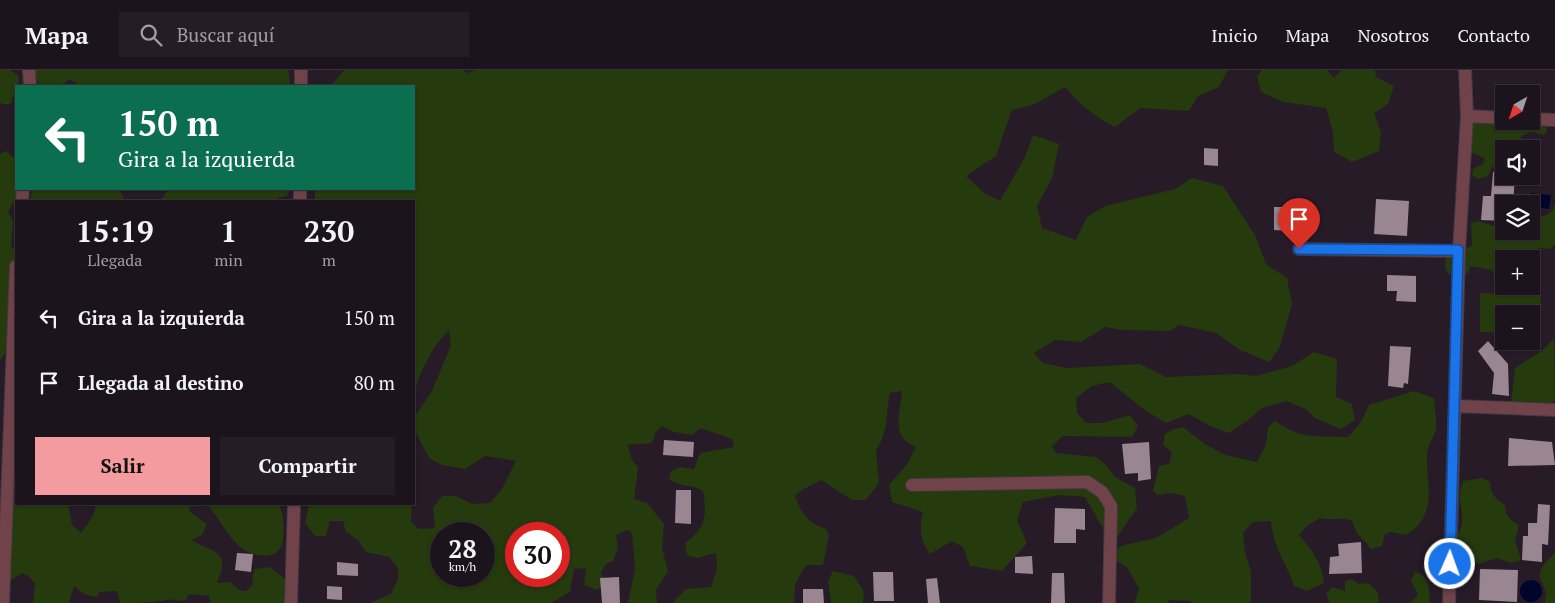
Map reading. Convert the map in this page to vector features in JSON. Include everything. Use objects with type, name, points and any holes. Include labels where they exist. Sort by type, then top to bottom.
[{"type":"street","points":[[29,70],[30,85]]},
{"type":"street","points":[[300,70],[301,85]]},
{"type":"street","points":[[1449,603],[1458,250],[1467,116],[1465,70]]},
{"type":"street","points":[[1467,116],[1495,118]]},
{"type":"street","points":[[1540,119],[1555,120]]},
{"type":"street","points":[[1299,249],[1458,250]]},
{"type":"street","points":[[4,603],[15,307]]},
{"type":"street","points":[[1454,406],[1555,410]]},
{"type":"street","points":[[912,485],[1087,482],[1102,492],[1111,506],[1109,603]]},
{"type":"street","points":[[291,603],[294,505]]},
{"type":"green space","points":[[0,70],[10,70],[18,75],[19,82],[15,85],[15,96],[12,97],[12,102],[8,105],[0,103]]},
{"type":"green space","points":[[34,70],[288,70],[290,82],[288,85],[247,85],[240,83],[236,85],[79,85],[69,79],[62,85],[39,85]]},
{"type":"green space","points":[[344,70],[463,70],[467,73],[476,70],[1228,70],[1219,87],[1198,96],[1189,111],[1140,108],[1115,127],[1088,110],[1065,87],[1033,105],[1012,110],[996,156],[966,176],[984,193],[1000,201],[1025,157],[1033,135],[1059,144],[1052,178],[1037,206],[1042,228],[1076,240],[1087,217],[1105,206],[1175,189],[1192,178],[1223,186],[1255,235],[1266,264],[1287,278],[1292,304],[1280,347],[1269,362],[1240,350],[1216,333],[1179,325],[1170,331],[1122,330],[1105,327],[1081,342],[1055,340],[1034,353],[1043,363],[1067,368],[1140,364],[1166,377],[1237,374],[1256,376],[1292,366],[1314,352],[1337,359],[1336,397],[1352,404],[1355,420],[1341,429],[1315,418],[1306,409],[1286,401],[1262,408],[1229,433],[1210,426],[1189,414],[1166,423],[1143,409],[1110,382],[1092,386],[1076,398],[1077,413],[1086,423],[1102,423],[1130,415],[1138,426],[1132,437],[1063,436],[1052,446],[1056,453],[1096,457],[1106,465],[1115,477],[1135,488],[1137,508],[1118,536],[1101,525],[1085,497],[1059,495],[1023,502],[1017,520],[1027,543],[1002,571],[970,566],[963,547],[952,541],[930,554],[924,544],[921,533],[923,512],[892,502],[889,485],[908,463],[916,447],[908,443],[900,431],[899,417],[902,391],[890,393],[885,430],[876,450],[879,483],[866,500],[852,500],[821,480],[795,496],[806,517],[826,529],[829,535],[823,565],[806,565],[795,584],[794,603],[672,603],[686,589],[711,587],[717,569],[716,553],[697,558],[687,555],[685,543],[701,527],[705,514],[703,491],[673,482],[669,479],[671,471],[680,467],[694,469],[700,453],[734,447],[732,439],[700,428],[692,435],[674,432],[662,426],[656,432],[652,443],[628,445],[631,458],[638,468],[634,499],[647,503],[664,524],[662,548],[668,571],[656,590],[657,603],[628,603],[635,569],[632,533],[627,530],[616,535],[618,548],[613,561],[606,564],[601,573],[606,583],[597,590],[584,585],[586,568],[574,569],[570,592],[551,603],[370,603],[391,594],[398,579],[398,568],[389,557],[366,552],[358,540],[346,532],[343,521],[330,521],[326,536],[315,536],[305,523],[309,505],[412,505],[411,522],[419,529],[430,528],[430,587],[495,587],[495,522],[434,522],[433,508],[442,496],[456,496],[472,504],[490,503],[502,489],[516,461],[485,456],[465,469],[442,465],[429,458],[415,431],[415,416],[432,391],[451,345],[449,330],[427,360],[415,391],[415,200],[315,200],[315,190],[415,190],[415,85],[332,85]]},
{"type":"green space","points":[[1262,70],[1327,70],[1334,78],[1341,70],[1375,70],[1376,77],[1394,86],[1388,104],[1374,113],[1381,132],[1379,151],[1352,162],[1334,152],[1333,132],[1326,108],[1283,102],[1261,92],[1257,76]]},
{"type":"green space","points":[[1484,120],[1495,123],[1495,130],[1540,130],[1540,123],[1546,123],[1547,131],[1544,135],[1531,132],[1521,136],[1522,140],[1495,140],[1495,166],[1492,167],[1488,176],[1478,179],[1472,175],[1473,169],[1483,164],[1484,158],[1470,152],[1471,128],[1474,122]]},
{"type":"green space","points":[[6,151],[15,159],[15,190],[22,190],[8,211],[13,222],[11,247],[15,251],[15,345],[7,350],[0,361],[0,154]]},
{"type":"green space","points":[[32,190],[120,190],[124,200],[30,200]]},
{"type":"green space","points":[[167,190],[290,190],[287,196],[278,198],[278,200],[162,200]]},
{"type":"green space","points":[[1555,204],[1555,244],[1551,249],[1495,250],[1495,280],[1492,270],[1470,266],[1467,274],[1454,279],[1447,271],[1445,262],[1447,254],[1472,246],[1471,223],[1478,221],[1495,226],[1495,240],[1540,240],[1540,216],[1549,214]]},
{"type":"green space","points":[[1480,293],[1495,293],[1495,295],[1541,294],[1540,333],[1540,305],[1495,305],[1495,333],[1480,332]]},
{"type":"green space","points":[[1554,338],[1555,399],[1553,403],[1543,406],[1511,402],[1515,368],[1543,350]]},
{"type":"green space","points":[[1414,391],[1434,398],[1436,429],[1427,452],[1429,489],[1427,509],[1416,527],[1406,535],[1391,532],[1385,534],[1382,546],[1371,549],[1357,533],[1352,521],[1320,518],[1308,525],[1299,535],[1316,557],[1324,583],[1307,591],[1294,586],[1274,538],[1271,521],[1253,522],[1243,533],[1245,552],[1251,572],[1251,603],[1191,603],[1190,601],[1169,600],[1168,603],[1134,603],[1139,589],[1127,567],[1117,561],[1111,551],[1124,545],[1156,538],[1189,518],[1185,496],[1171,493],[1158,495],[1153,491],[1159,466],[1169,464],[1172,452],[1163,445],[1165,434],[1183,427],[1205,444],[1225,455],[1257,462],[1266,445],[1268,427],[1275,421],[1294,432],[1310,436],[1348,437],[1361,422],[1369,405]]},
{"type":"green space","points":[[1482,478],[1490,482],[1494,496],[1505,505],[1509,517],[1519,525],[1515,540],[1521,560],[1511,563],[1497,558],[1479,564],[1457,553],[1455,543],[1462,523],[1460,494],[1463,481]]},
{"type":"green space","points":[[15,505],[68,505],[72,525],[81,533],[93,515],[95,505],[207,505],[190,507],[189,511],[207,524],[202,535],[192,540],[220,556],[222,568],[217,583],[230,582],[241,591],[247,591],[253,584],[252,577],[255,569],[270,567],[287,581],[285,603],[210,603],[209,596],[189,594],[186,600],[120,603],[117,591],[99,592],[97,597],[84,594],[74,586],[69,603],[33,603],[35,583],[28,576],[22,573],[10,581],[0,582],[0,515]]},
{"type":"green space","points":[[207,505],[281,505],[284,526],[282,544],[279,550],[269,555],[263,556],[250,553],[240,547],[231,537]]},
{"type":"green space","points":[[1555,552],[1555,603],[1543,603],[1545,602],[1546,592],[1539,576],[1542,567]]},
{"type":"green space","points":[[833,571],[854,576],[864,592],[863,603],[831,603],[828,581]]},
{"type":"green space","points":[[1415,572],[1424,577],[1428,584],[1430,603],[1410,603],[1418,595],[1411,581]]},
{"type":"green space","points":[[1351,579],[1359,584],[1368,583],[1378,592],[1379,603],[1330,603],[1326,594],[1332,587],[1345,591],[1345,581]]},
{"type":"water","points":[[1531,193],[1551,195],[1549,209],[1540,208],[1540,195],[1531,195]]},
{"type":"water","points":[[1531,580],[1539,583],[1542,591],[1539,599],[1531,602],[1523,599],[1520,591],[1523,583]]},
{"type":"building","points":[[1204,148],[1218,149],[1218,166],[1204,165]]},
{"type":"building","points":[[1493,172],[1495,172],[1495,185],[1514,185],[1514,195],[1495,195],[1495,221],[1481,220],[1483,196],[1491,196]]},
{"type":"building","points":[[1376,199],[1409,201],[1407,236],[1374,234]]},
{"type":"building","points":[[1274,207],[1310,207],[1308,232],[1274,230]]},
{"type":"building","points":[[1387,275],[1416,276],[1416,302],[1396,301],[1397,291],[1387,291]]},
{"type":"building","points":[[1488,341],[1508,364],[1509,396],[1492,394],[1494,373],[1478,351]]},
{"type":"building","points":[[1390,346],[1411,347],[1408,384],[1404,383],[1403,388],[1388,386]]},
{"type":"building","points":[[1509,438],[1552,442],[1555,465],[1508,466]]},
{"type":"building","points":[[664,440],[694,442],[693,457],[663,455]]},
{"type":"building","points":[[1149,442],[1151,479],[1138,481],[1138,473],[1125,474],[1122,444]]},
{"type":"building","points":[[676,490],[691,490],[691,524],[675,523]]},
{"type":"building","points":[[1538,504],[1550,505],[1548,545],[1542,544],[1542,562],[1522,560],[1523,536],[1528,536],[1528,523],[1537,523]]},
{"type":"building","points":[[1055,508],[1085,509],[1085,530],[1076,529],[1076,543],[1054,543]]},
{"type":"building","points":[[1361,542],[1362,573],[1329,574],[1330,557],[1339,556],[1338,544]]},
{"type":"building","points":[[237,553],[253,554],[251,572],[235,570]]},
{"type":"building","points":[[1032,556],[1033,574],[1015,573],[1015,557]]},
{"type":"building","points":[[337,562],[358,564],[358,576],[337,575]]},
{"type":"building","points":[[1480,569],[1518,570],[1517,602],[1479,600]]},
{"type":"building","points":[[873,572],[893,572],[894,601],[874,601]]},
{"type":"building","points":[[1052,573],[1064,573],[1065,603],[1051,603]]},
{"type":"building","points":[[619,577],[620,603],[602,603],[600,578]]},
{"type":"building","points":[[937,578],[940,603],[928,603],[926,579]]},
{"type":"building","points":[[327,586],[342,587],[342,600],[327,599]]},
{"type":"building","points":[[803,589],[823,589],[824,603],[803,603]]},
{"type":"route","points":[[1299,249],[1458,250],[1450,564]]}]
